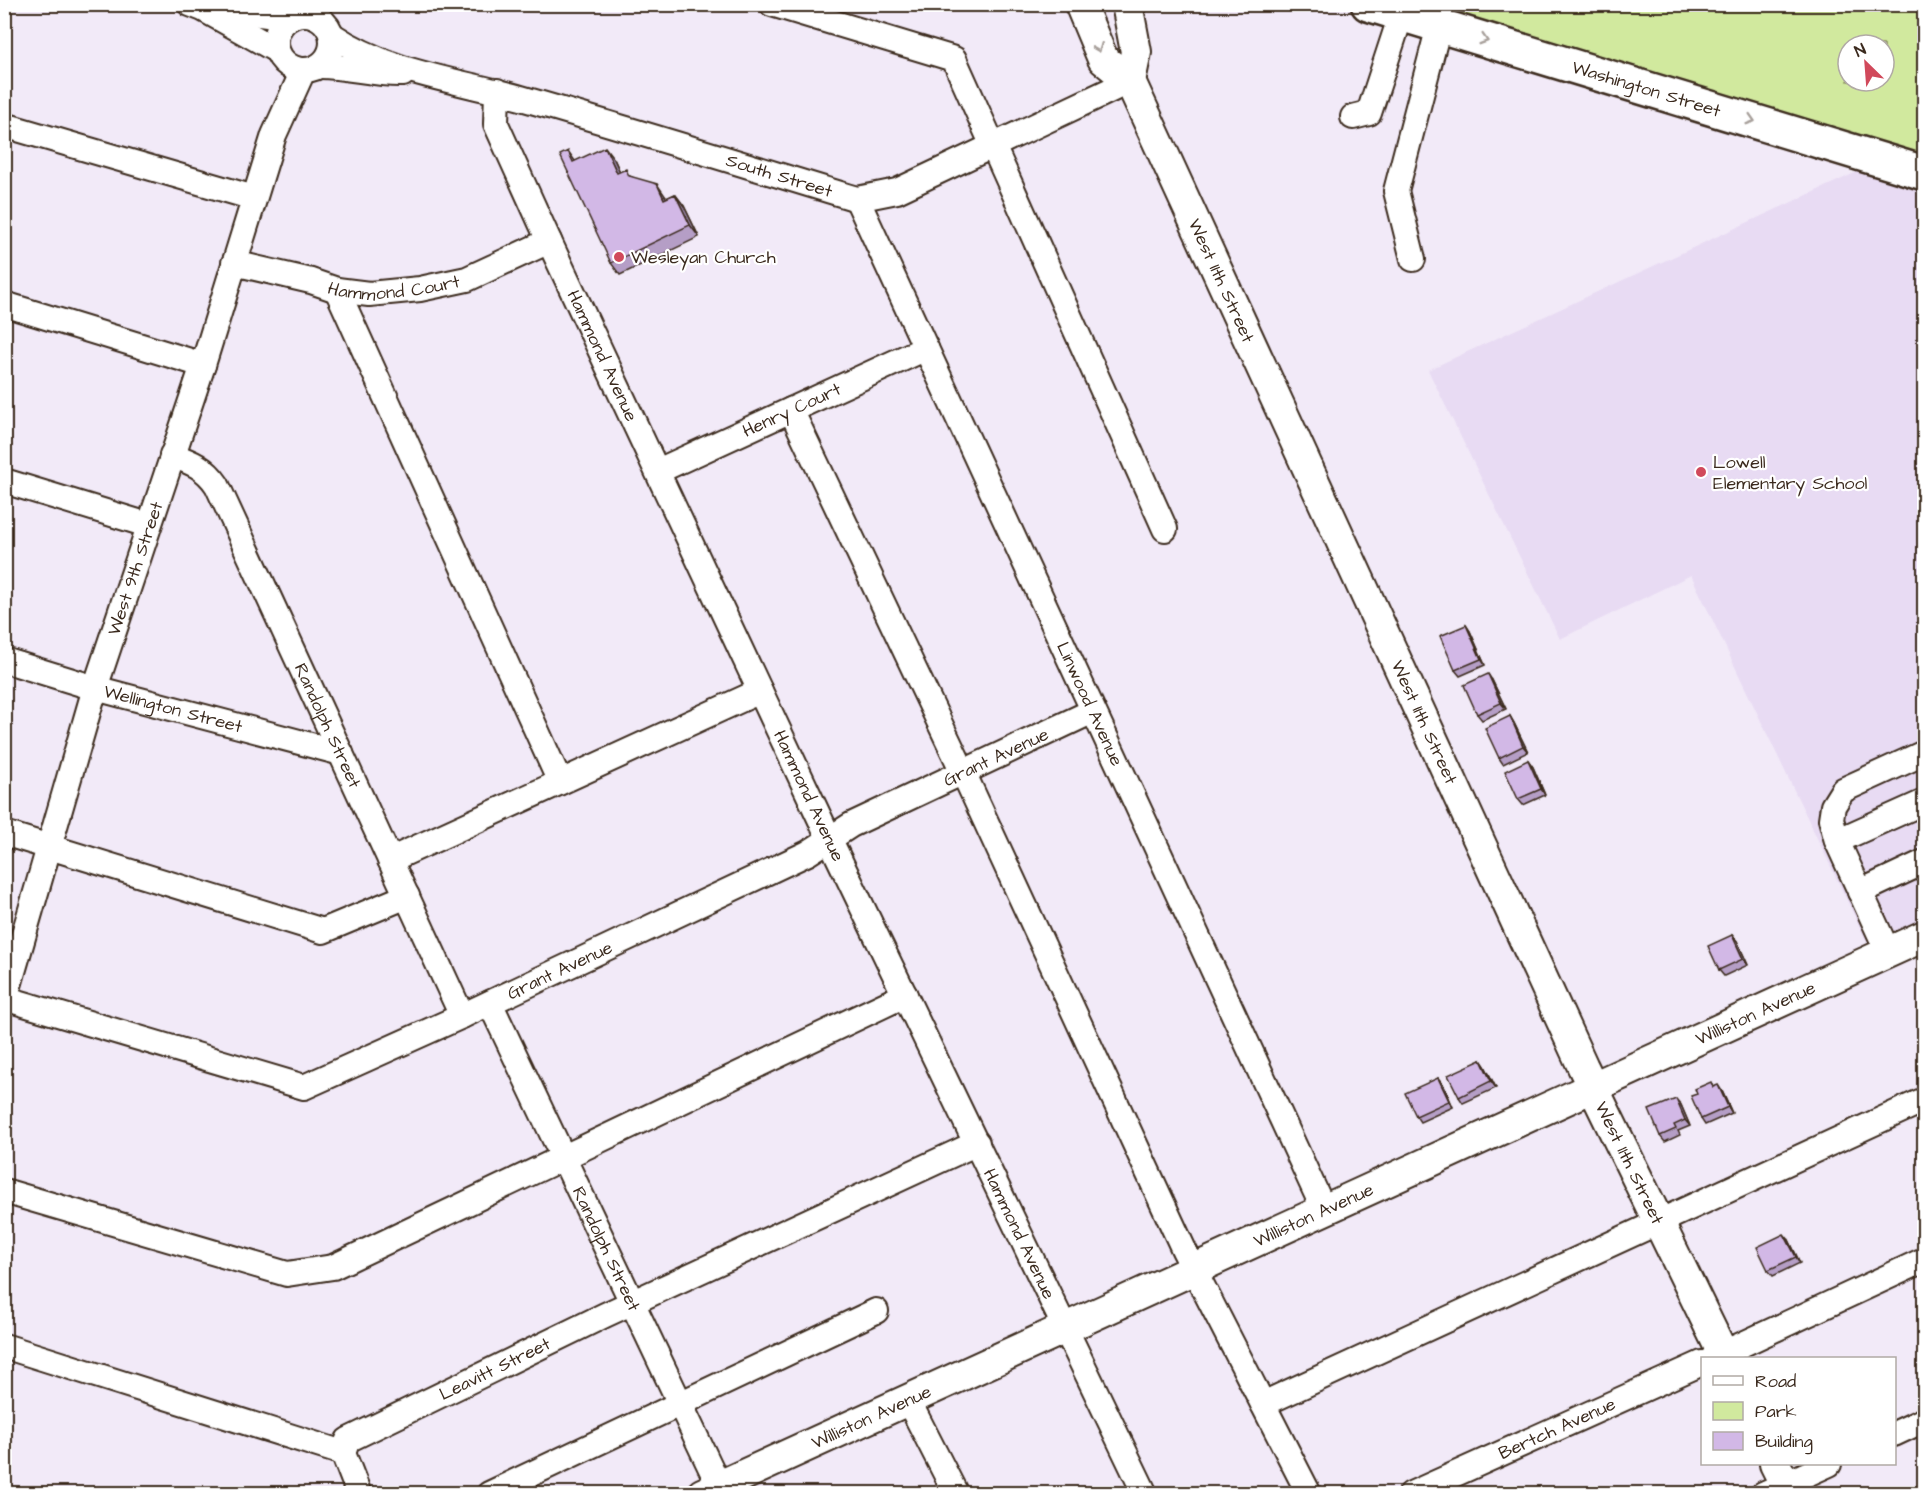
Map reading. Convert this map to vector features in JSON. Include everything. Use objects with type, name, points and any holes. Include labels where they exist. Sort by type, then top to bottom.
[{"type":"highway","name":"Washington Street","points":[[1368,4],[1924,173]]},
{"type":"main road","name":"West 11th Street","points":[[1080,4],[1102,59],[1130,81],[1592,1086],[1658,1221],[1715,1357]]},
{"type":"main road","points":[[1127,4],[1136,52],[1130,81]]},
{"type":"main road","name":"Williston Avenue","points":[[715,1491],[1592,1086],[1924,936]]},
{"type":"street","points":[[772,4],[954,59],[1166,529]]},
{"type":"street","points":[[197,7],[290,18],[317,10],[332,36],[331,52],[312,68],[294,69],[278,54],[197,7]]},
{"type":"street","points":[[1353,117],[1369,113],[1401,15]]},
{"type":"street","points":[[278,54],[278,32],[290,18]]},
{"type":"street","points":[[1413,259],[1396,191],[1439,26]]},
{"type":"street","name":"South Street","points":[[332,36],[347,46],[414,73],[497,91],[857,199],[897,190],[1130,81]]},
{"type":"street","name":"West 9th Street","points":[[274,135],[278,54]]},
{"type":"street","name":"South Street","points":[[312,68],[338,66],[385,74],[414,73]]},
{"type":"street","name":"West 9th Street","points":[[5,1000],[95,688],[203,365],[274,135],[312,68]]},
{"type":"street","name":"Hammond Avenue","points":[[497,91],[496,124],[549,241],[830,840],[1145,1494]]},
{"type":"street","points":[[4,125],[254,198]]},
{"type":"street","name":"Linwood Avenue","points":[[857,199],[1324,1210]]},
{"type":"street","name":"Hammond Court","points":[[234,263],[312,281],[337,290],[369,294],[420,289],[467,279],[549,241]]},
{"type":"street","points":[[337,290],[560,782]]},
{"type":"street","points":[[4,304],[203,365]]},
{"type":"street","name":"Henry Court","points":[[658,471],[926,348]]},
{"type":"street","points":[[791,410],[963,772],[1194,1270],[1309,1494]]},
{"type":"street","name":"Randolph Street","points":[[172,455],[208,472],[217,485],[462,1016]]},
{"type":"street","points":[[4,481],[148,525]]},
{"type":"street","name":"Wellington Street","points":[[4,660],[95,688],[341,753]]},
{"type":"street","points":[[390,860],[760,691]]},
{"type":"street","name":"Grant Avenue","points":[[5,1000],[304,1088],[808,853],[852,825],[1093,711]]},
{"type":"street","points":[[1888,952],[1837,841],[1831,819],[1833,806],[1843,790],[1924,753]]},
{"type":"street","points":[[1837,841],[1924,802]]},
{"type":"street","points":[[4,833],[323,931],[407,896]]},
{"type":"street","points":[[1860,892],[1924,862]]},
{"type":"street","points":[[4,1191],[287,1274],[333,1267],[905,995]]},
{"type":"street","name":"Randolph Street","points":[[490,1003],[680,1403],[715,1491]]},
{"type":"street","points":[[1263,1404],[1924,1100]]},
{"type":"street","name":"Leavitt Street","points":[[343,1453],[348,1440],[632,1303],[977,1143]]},
{"type":"street","name":"Bertch Avenue","points":[[1720,1357],[1924,1260]]},
{"type":"street","points":[[489,1494],[876,1311]]},
{"type":"street","points":[[4,1346],[343,1453],[359,1494]]},
{"type":"street","name":"Bertch Avenue","points":[[1411,1494],[1701,1366]]},
{"type":"street","points":[[908,1400],[956,1494]]},
{"type":"street","points":[[1896,1433],[1924,1420]]},
{"type":"street","points":[[1778,1483],[1826,1465]]},
{"type":"shaded area","name":"Lowell Elementary School","points":[[1883,160],[1924,173],[1924,936],[1875,959],[1691,575],[1560,639],[1428,370]]},
{"type":"green space","points":[[1368,5],[1924,5],[1924,173]]},
{"type":"building","points":[[605,147],[617,173],[626,169],[629,176],[657,184],[664,199],[675,194],[690,225],[611,263],[560,155],[568,151],[573,162]]},
{"type":"building","points":[[1466,625],[1481,659],[1455,670],[1440,636]]},
{"type":"building","points":[[1488,674],[1501,703],[1477,714],[1464,685]]},
{"type":"building","points":[[1510,716],[1523,746],[1499,758],[1485,728]]},
{"type":"building","points":[[1528,760],[1541,789],[1518,799],[1505,771]]},
{"type":"building","points":[[1732,935],[1743,959],[1719,970],[1708,946]]},
{"type":"building","points":[[1481,1060],[1491,1081],[1459,1097],[1448,1075]]},
{"type":"building","points":[[1438,1078],[1449,1101],[1416,1116],[1405,1093]]},
{"type":"building","points":[[1711,1082],[1713,1087],[1718,1085],[1728,1107],[1701,1119],[1691,1096],[1697,1094],[1695,1089]]},
{"type":"building","points":[[1676,1099],[1685,1120],[1674,1125],[1676,1129],[1660,1136],[1649,1110]]},
{"type":"building","points":[[1784,1234],[1796,1257],[1768,1270],[1757,1247]]},
{"type":"place","name":"Wesleyan Church","points":[[619,257]]},
{"type":"place","name":"Lowell Elementary School","points":[[1701,472]]}]
